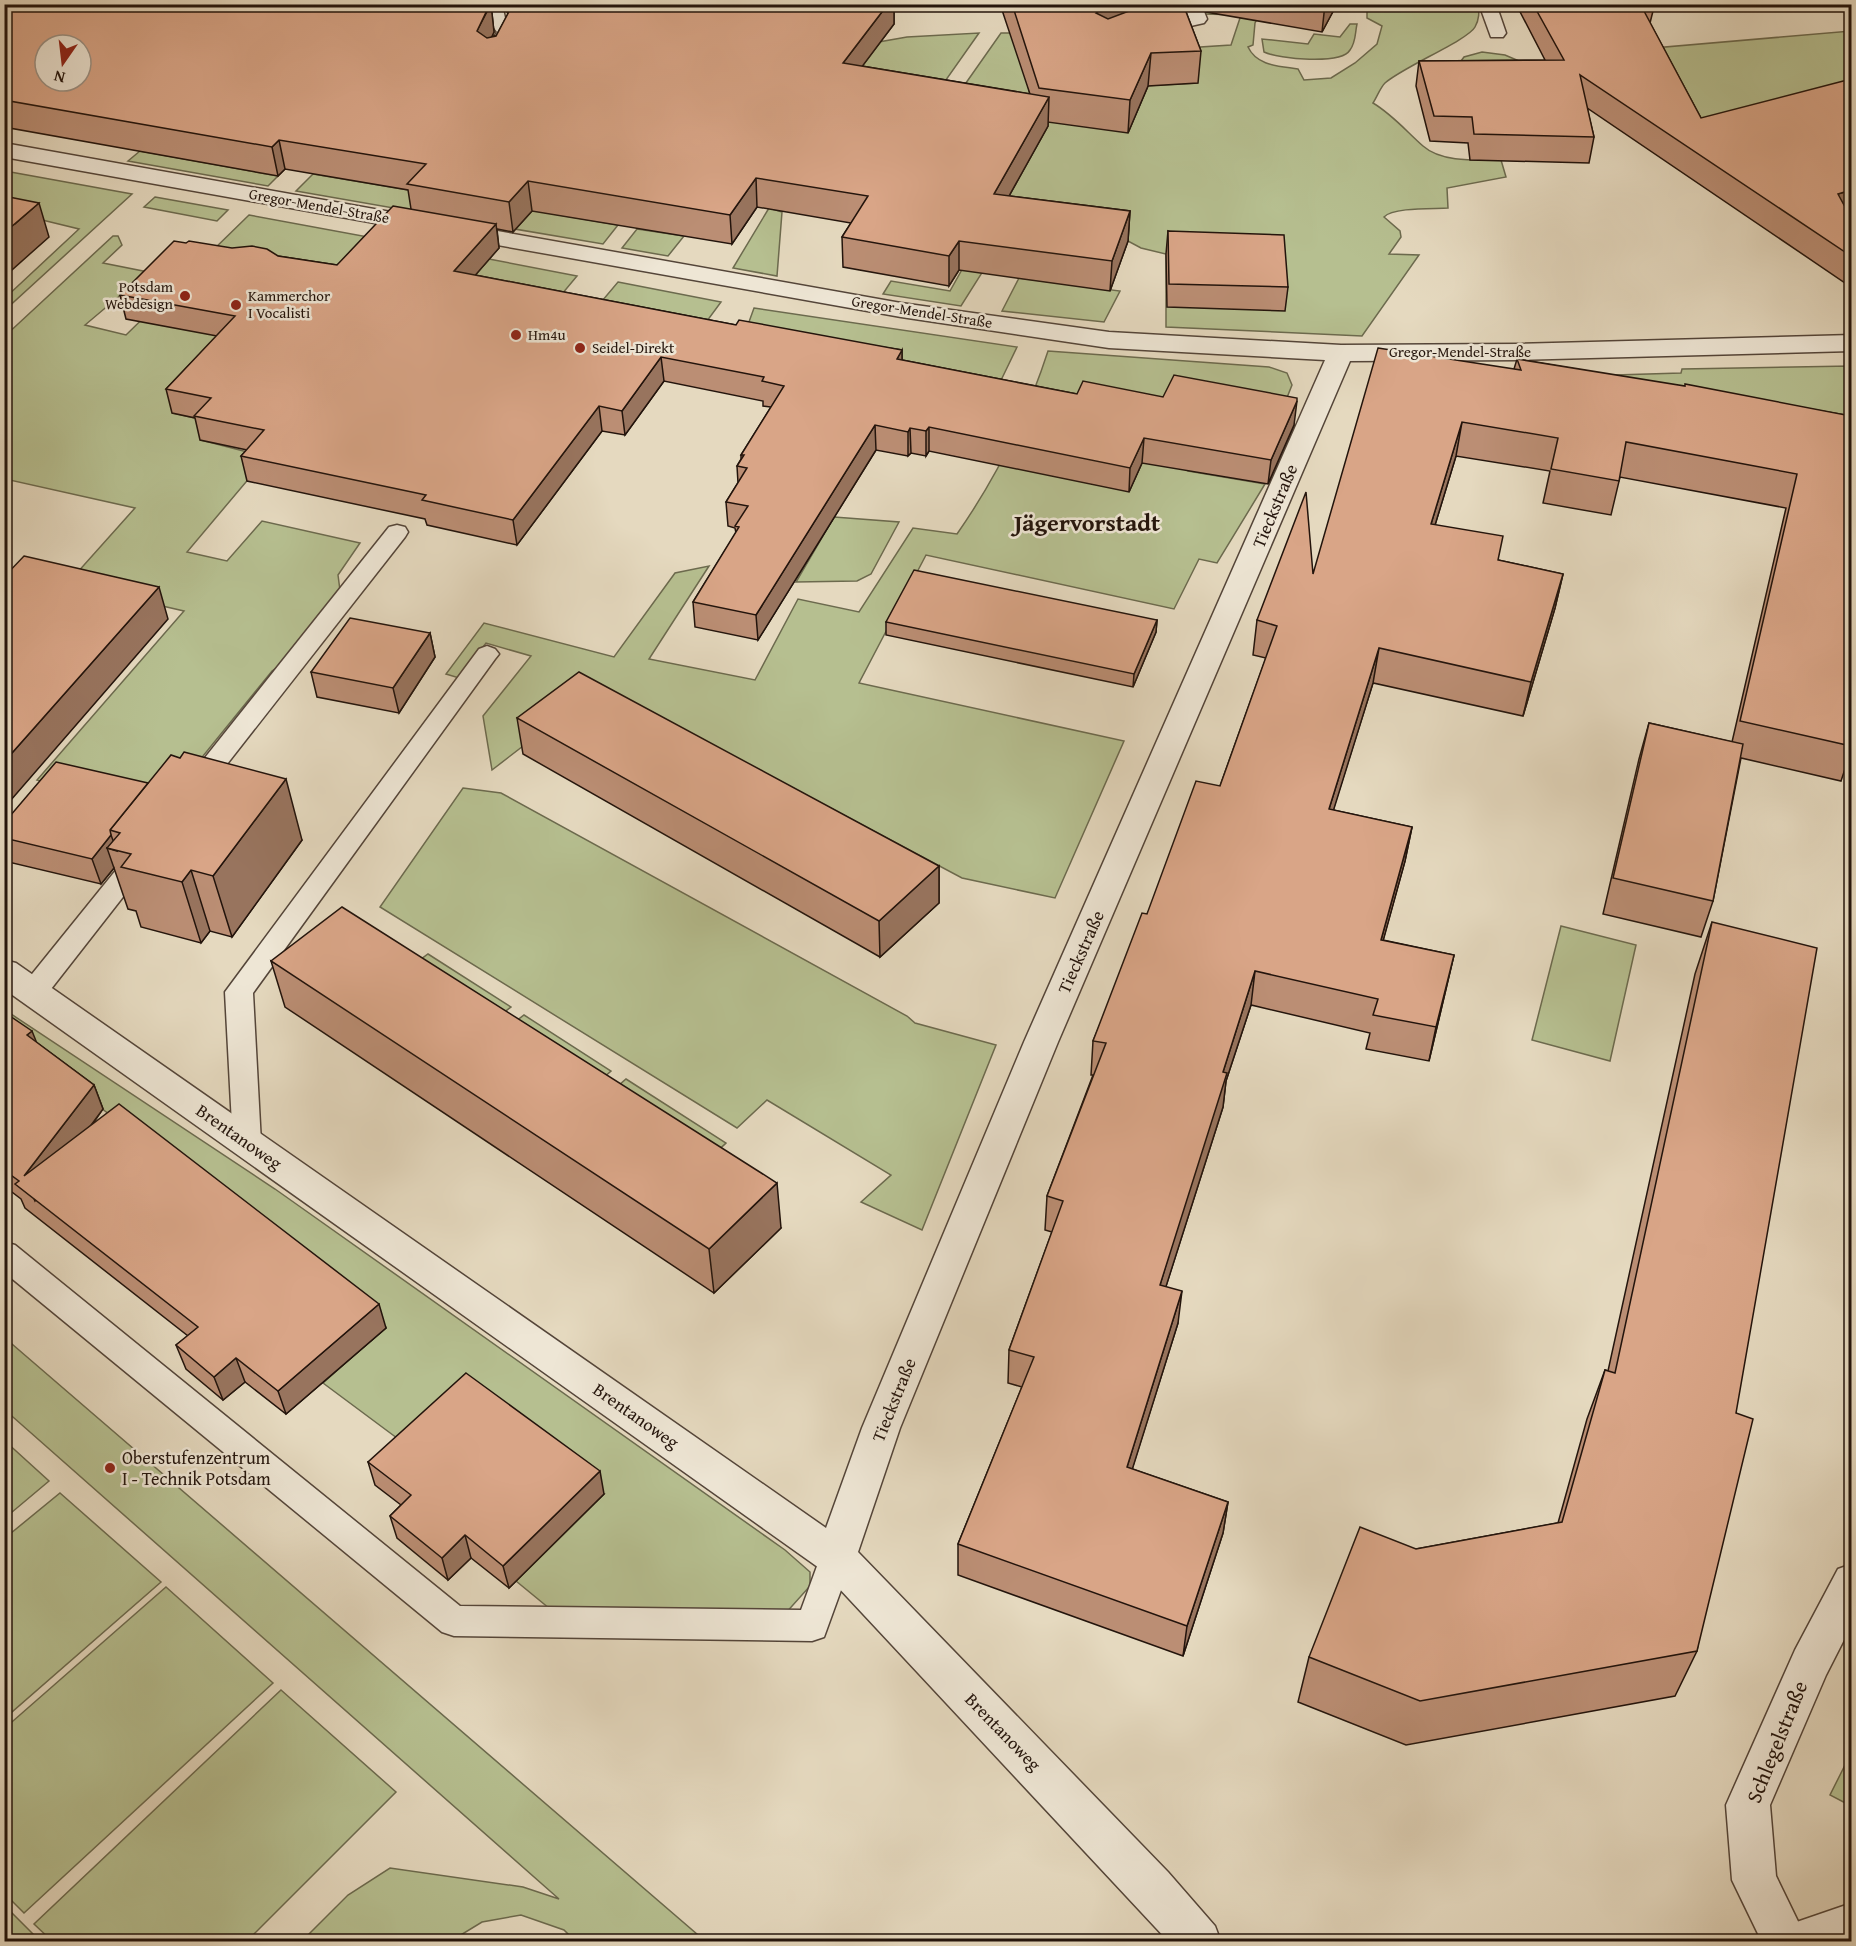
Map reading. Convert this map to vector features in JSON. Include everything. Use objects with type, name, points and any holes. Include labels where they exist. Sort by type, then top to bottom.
[{"type":"street","name":"Gregor-Mendel-Straße","points":[[4,150],[901,310],[1109,340],[1341,353],[1519,352],[1851,343]]},
{"type":"street","name":"Tieckstraße","points":[[836,1557],[881,1428],[1041,1042],[1341,353]]},
{"type":"street","name":"Brentanoweg","points":[[4,972],[836,1557],[1152,1888],[1199,1941]]},
{"type":"street","name":"Schlegelstraße","points":[[1786,1941],[1754,1880],[1748,1805],[1810,1664],[1851,1582]]},
{"type":"street","points":[[1801,1941],[1851,1925]]},
{"type":"lane","points":[[492,59],[506,32],[496,18],[493,4]]},
{"type":"lane","points":[[1143,32],[1198,19],[1192,4]]},
{"type":"lane","points":[[1487,4],[1497,33]]},
{"type":"lane","points":[[175,813],[397,532]]},
{"type":"lane","points":[[248,1143],[239,992],[487,654]]},
{"type":"lane","points":[[34,991],[153,841]]},
{"type":"lane","points":[[4,1254],[454,1621],[812,1626],[836,1557]]},
{"type":"green space","points":[[1201,5],[1265,5],[1255,23],[1253,45],[1248,47],[1263,62],[1298,69],[1304,80],[1331,78],[1355,63],[1377,44],[1382,26],[1367,18],[1367,5],[1477,5],[1478,19],[1470,32],[1385,83],[1373,103],[1431,151],[1450,158],[1501,160],[1506,177],[1447,188],[1448,208],[1405,210],[1384,217],[1400,231],[1401,237],[1389,254],[1419,255],[1362,336],[1166,327],[1166,254],[1141,248],[1128,241],[1012,225],[961,306],[883,294],[891,281],[950,291],[983,232],[954,100],[1001,33],[1022,33],[1029,92],[1197,83],[1185,48],[1231,45],[1241,15],[1204,14]]},
{"type":"green space","points":[[1350,24],[1357,24],[1352,47],[1344,55],[1335,58],[1282,57],[1264,52],[1262,39],[1308,44],[1314,34],[1340,37]]},
{"type":"green space","points":[[1851,31],[1851,102],[1715,139],[1654,48]]},
{"type":"green space","points":[[979,33],[941,87],[858,73],[873,43],[907,37]]},
{"type":"green space","points":[[1482,52],[1505,55],[1519,61],[1461,61],[1464,57]]},
{"type":"green space","points":[[140,151],[278,176],[268,186],[128,161]]},
{"type":"green space","points":[[5,171],[132,194],[5,310],[5,298],[79,229],[5,211]]},
{"type":"green space","points":[[313,174],[439,195],[422,213],[296,191]]},
{"type":"green space","points":[[155,197],[228,210],[217,221],[144,207]]},
{"type":"green space","points":[[513,207],[618,225],[603,244],[444,217]]},
{"type":"green space","points":[[769,208],[782,212],[777,276],[733,268]]},
{"type":"green space","points":[[249,215],[471,256],[224,359],[173,413],[217,423],[201,440],[267,457],[187,552],[227,561],[262,521],[360,543],[338,575],[341,598],[295,655],[272,671],[160,809],[37,780],[184,611],[67,584],[135,508],[5,479],[5,336],[113,236],[118,236],[122,245],[103,263],[148,272],[85,325],[126,335]]},
{"type":"green space","points":[[637,229],[684,236],[668,256],[622,248]]},
{"type":"green space","points":[[489,259],[577,276],[547,312],[458,295]]},
{"type":"green space","points":[[1019,278],[1120,291],[1104,322],[1002,311]]},
{"type":"green space","points":[[618,282],[721,302],[693,340],[586,320]]},
{"type":"green space","points":[[754,308],[1017,347],[991,401],[741,344]]},
{"type":"green space","points":[[1048,351],[1269,367],[1287,373],[1292,385],[1278,420],[1151,444],[1188,471],[1265,484],[1217,563],[1199,559],[1174,609],[926,555],[859,683],[1124,741],[1055,898],[962,878],[601,686],[492,770],[483,716],[531,656],[486,643],[459,678],[446,674],[484,623],[614,657],[675,573],[709,566],[649,659],[755,680],[798,599],[859,612],[913,528],[957,534],[985,491],[1009,446]]},
{"type":"green space","points":[[1851,366],[1851,451],[1611,409],[1615,375],[1681,373],[1682,369]]},
{"type":"green space","points":[[834,517],[899,522],[871,574],[857,581],[796,582]]},
{"type":"green space","points":[[463,788],[501,793],[907,1016],[915,1023],[996,1045],[922,1230],[861,1202],[891,1175],[767,1100],[737,1128],[380,907]]},
{"type":"green space","points":[[1561,926],[1636,945],[1610,1061],[1532,1040]]},
{"type":"green space","points":[[428,954],[511,1007],[476,1034],[394,979]]},
{"type":"green space","points":[[5,1010],[275,1189],[785,1550],[810,1572],[810,1586],[784,1615],[555,1613],[516,1581],[413,1450],[323,1383],[386,1327],[97,1105],[4,1083]]},
{"type":"green space","points":[[524,1015],[611,1071],[580,1098],[491,1040]]},
{"type":"green space","points":[[626,1079],[726,1143],[695,1172],[594,1107]]},
{"type":"green space","points":[[5,1338],[705,1941],[575,1941],[564,1930],[521,1915],[482,1922],[451,1941],[302,1941],[348,1895],[390,1868],[523,1887],[559,1899],[5,1410]]},
{"type":"green space","points":[[5,1441],[49,1481],[5,1518]]},
{"type":"green space","points":[[60,1493],[161,1582],[5,1718],[5,1538]]},
{"type":"green space","points":[[166,1587],[273,1683],[24,1913],[5,1894],[5,1728]]},
{"type":"green space","points":[[281,1690],[396,1792],[247,1941],[52,1941],[34,1924]]},
{"type":"green space","points":[[1851,1753],[1852,1806],[1830,1795]]},
{"type":"green space","points":[[5,1906],[40,1941],[5,1941]]},
{"type":"building","points":[[4,4],[490,4],[477,31],[487,38],[496,36],[513,4],[888,4],[843,63],[1049,97],[994,194],[1130,211],[1112,261],[959,241],[949,256],[842,237],[868,196],[756,178],[730,215],[528,181],[509,202],[407,184],[426,164],[279,140],[272,147],[4,100]]},
{"type":"building","points":[[1012,4],[1107,4],[1096,13],[1108,19],[1158,4],[1183,4],[1201,51],[1151,53],[1130,100],[1039,88]]},
{"type":"building","points":[[1533,4],[1649,4],[1653,11],[1644,11],[1701,118],[1851,79],[1851,190],[1838,194],[1851,218],[1851,256],[1580,75],[1594,137],[1474,134],[1472,117],[1434,116],[1419,61],[1564,60]]},
{"type":"building","points":[[4,196],[39,203],[4,233]]},
{"type":"building","points":[[393,206],[496,224],[454,271],[736,325],[739,320],[902,350],[897,359],[1077,394],[1083,381],[1163,397],[1174,375],[1297,398],[1297,401],[1271,460],[1144,438],[1130,468],[929,427],[926,431],[910,428],[908,432],[875,425],[756,615],[693,602],[739,527],[735,526],[748,506],[726,502],[747,468],[737,466],[744,455],[741,455],[784,386],[762,381],[764,377],[661,357],[622,411],[599,406],[513,520],[422,500],[426,495],[241,456],[264,430],[194,416],[211,398],[166,389],[235,316],[120,295],[174,241],[232,248],[252,246],[267,249],[278,256],[337,265]]},
{"type":"building","points":[[1168,231],[1284,235],[1288,287],[1169,284]]},
{"type":"building","points":[[1378,348],[1521,370],[1517,359],[1685,386],[1685,384],[1851,416],[1851,746],[1740,721],[1797,474],[1626,442],[1619,481],[1551,469],[1558,438],[1462,422],[1431,524],[1503,536],[1498,560],[1563,574],[1531,682],[1379,648],[1329,809],[1412,827],[1381,940],[1454,955],[1436,1027],[1373,1015],[1378,999],[1255,971],[1223,1072],[1227,1073],[1160,1285],[1182,1291],[1127,1467],[1228,1502],[1187,1626],[958,1544],[1034,1357],[1009,1350],[1063,1201],[1047,1196],[1106,1043],[1093,1041],[1142,913],[1147,914],[1196,781],[1220,786],[1277,626],[1257,620],[1306,492],[1313,574]]},
{"type":"building","points":[[24,556],[159,587],[4,762],[4,577]]},
{"type":"building","points":[[914,570],[1157,620],[1134,674],[886,622]]},
{"type":"building","points":[[350,618],[430,633],[393,688],[311,672]]},
{"type":"building","points":[[579,672],[939,866],[879,921],[517,718]]},
{"type":"building","points":[[1649,723],[1743,744],[1713,901],[1613,878]]},
{"type":"building","points":[[184,752],[286,779],[213,876],[191,870],[182,882],[121,867],[131,854],[107,848],[120,833],[110,830],[171,755],[180,758]]},
{"type":"building","points":[[56,762],[148,783],[110,830],[111,835],[92,859],[4,838],[4,823]]},
{"type":"building","points":[[342,907],[777,1183],[709,1249],[271,961]]},
{"type":"building","points":[[1712,922],[1817,948],[1736,1413],[1753,1419],[1697,1651],[1420,1701],[1309,1657],[1360,1527],[1416,1549],[1562,1522],[1605,1370],[1615,1373]]},
{"type":"building","points":[[4,1012],[32,1031],[27,1035],[94,1085],[24,1176],[119,1104],[379,1304],[278,1391],[236,1358],[214,1377],[176,1345],[198,1327],[15,1184],[19,1181],[4,1170]]},
{"type":"building","points":[[466,1373],[600,1471],[503,1566],[465,1535],[442,1558],[390,1516],[411,1495],[368,1462]]},
{"type":"place","name":"Potsdam Webdesign","points":[[185,296]]},
{"type":"place","name":"Kammerchor I Vocalisti","points":[[236,305]]},
{"type":"place","name":"Hm4u","points":[[516,335]]},
{"type":"place","name":"Seidel-Direkt","points":[[580,348]]},
{"type":"place","name":"Oberstufenzentrum I - Technik Potsdam","points":[[110,1468]]},
{"type":"district","name":"Jägervorstadt","points":[[1087,523]]}]
